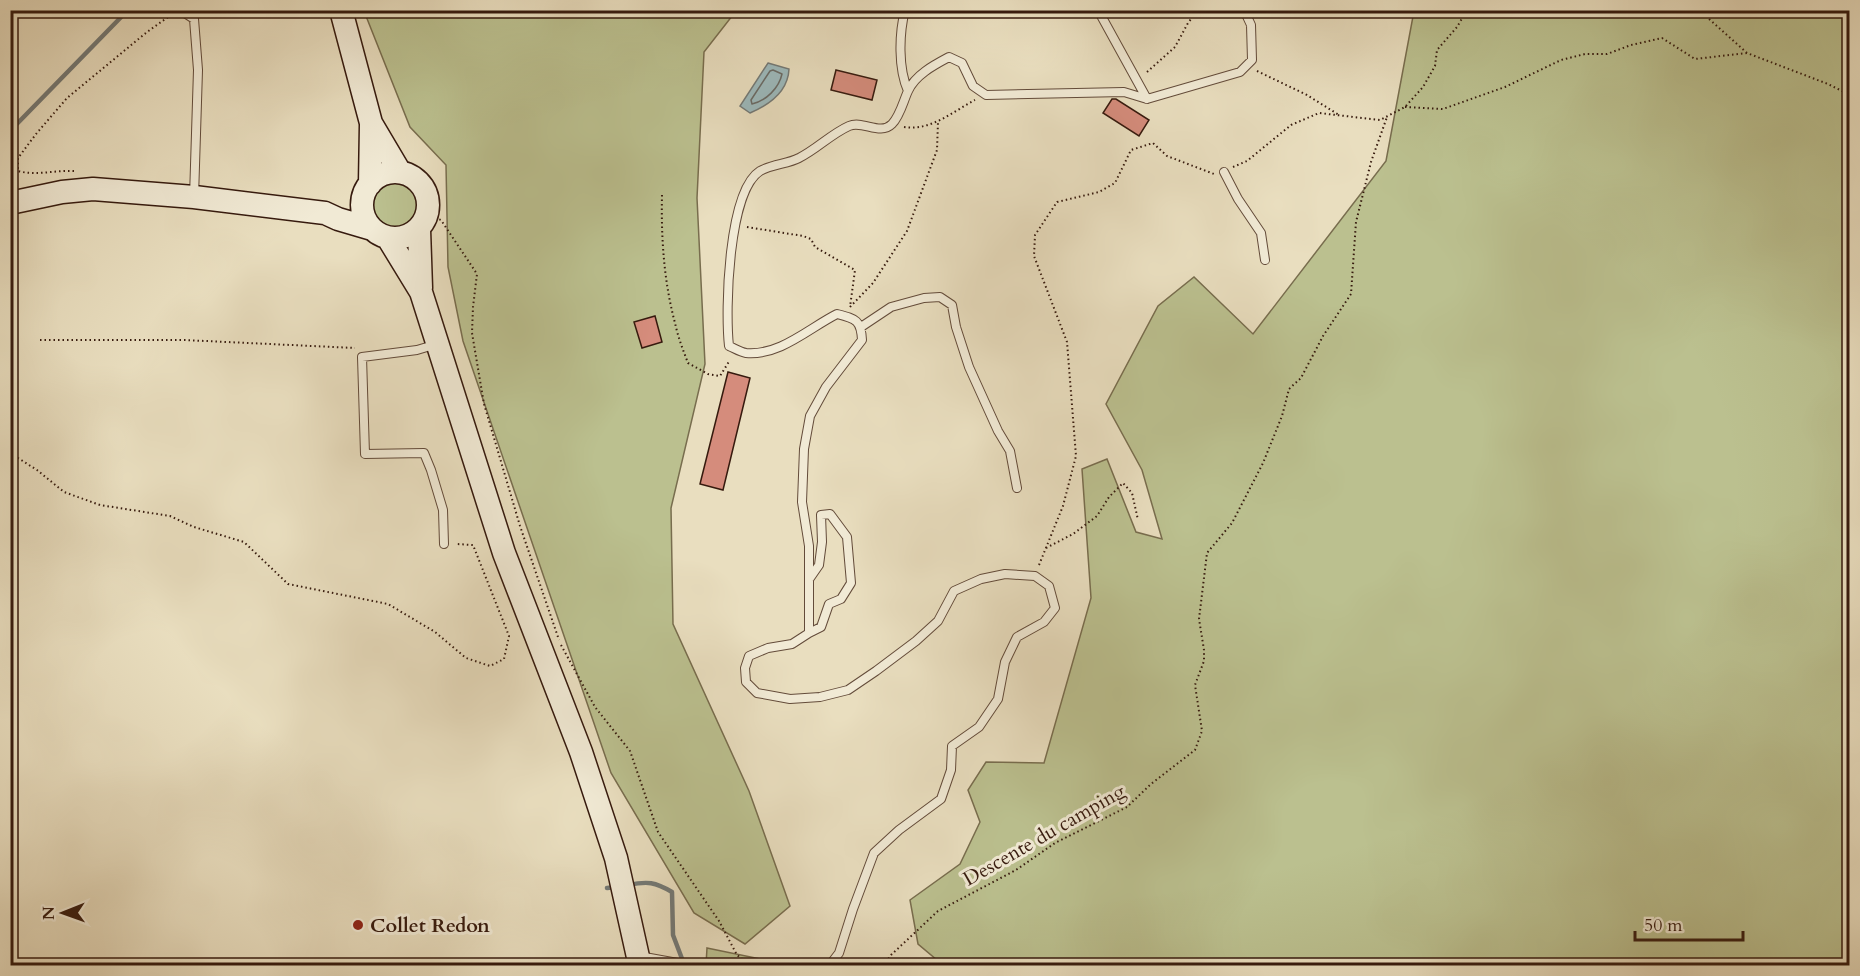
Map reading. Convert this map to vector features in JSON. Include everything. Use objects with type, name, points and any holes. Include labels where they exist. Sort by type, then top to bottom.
[{"type":"main road","points":[[341,10],[371,123],[400,172]]},
{"type":"main road","points":[[371,123],[367,190],[362,208],[365,220],[380,233],[422,292]]},
{"type":"main road","points":[[325,213],[367,190],[374,180],[386,173],[400,172],[414,178],[423,188],[428,200],[423,222],[422,292],[504,553],[581,752],[616,858],[640,961]]},
{"type":"main road","points":[[10,202],[62,192],[93,189],[194,197],[325,213],[380,233],[404,237],[423,222]]},
{"type":"lane","points":[[179,10],[194,19],[198,70],[194,197]]},
{"type":"lane","points":[[905,10],[901,52],[903,80],[908,91]]},
{"type":"lane","points":[[1098,10],[1147,99]]},
{"type":"lane","points":[[809,633],[809,546],[802,502],[804,448],[810,416],[826,387],[862,340],[861,327],[854,318],[837,314],[784,345],[765,352],[744,353],[729,346],[728,287],[742,194],[760,171],[799,159],[839,130],[854,124],[882,130],[892,124],[908,91],[928,68],[949,57],[962,63],[974,87],[986,94],[1124,92],[1147,99],[1239,72],[1246,66],[1252,60],[1251,25],[1244,10]]},
{"type":"lane","points":[[1224,172],[1238,200],[1261,233],[1266,260]]},
{"type":"lane","points":[[861,327],[891,307],[924,297],[940,297],[952,305],[956,327],[969,368],[990,416],[1010,451],[1017,488]]},
{"type":"lane","points":[[437,344],[417,350],[362,357],[365,454],[424,453],[443,510],[444,544]]},
{"type":"lane","points":[[809,579],[819,565],[822,542],[821,515],[830,514],[847,537],[851,583],[841,599],[829,604],[821,627],[792,644],[768,648],[749,656],[745,668],[747,682],[757,693],[790,699],[820,698],[848,690],[916,641],[938,621],[954,591],[981,579],[1005,573],[1035,576],[1049,586],[1055,608],[1044,622],[1017,637],[1005,662],[998,699],[979,727],[952,746],[951,770],[941,799],[874,853],[839,953],[829,966]]},
{"type":"lane","points":[[640,961],[694,966]]},
{"type":"path","points":[[84,172],[62,170],[29,174],[18,171],[18,158],[68,98],[147,32],[179,10]]},
{"type":"path","points":[[1137,79],[1154,67],[1175,46],[1198,10]]},
{"type":"path","points":[[1035,576],[1063,506],[1076,456],[1067,342],[1034,256],[1035,235],[1057,202],[1099,192],[1115,183],[1131,150],[1153,143],[1167,156],[1217,175],[1247,160],[1291,125],[1319,113],[1380,120],[1387,117],[1405,107],[1423,87],[1434,66],[1437,50],[1457,27],[1467,10]]},
{"type":"path","points":[[1699,10],[1748,53],[1850,95]]},
{"type":"path","points":[[1405,107],[1443,109],[1505,87],[1561,60],[1586,54],[1607,54],[1631,45],[1662,38],[1695,59],[1748,53]]},
{"type":"path","points":[[1246,66],[1307,95],[1340,116]]},
{"type":"path","points":[[892,124],[912,128],[934,124],[986,94]]},
{"type":"path","name":"Descente du camping","points":[[883,966],[891,955],[938,911],[1016,870],[1055,843],[1126,807],[1151,784],[1195,750],[1202,731],[1195,685],[1204,661],[1199,619],[1207,553],[1232,523],[1263,463],[1282,416],[1289,389],[1301,378],[1323,336],[1351,294],[1356,222],[1371,162],[1387,117]]},
{"type":"path","points":[[736,225],[811,239],[815,247],[855,270],[850,307],[873,283],[907,231],[937,150],[938,122]]},
{"type":"path","points":[[662,195],[661,231],[666,272],[675,324],[688,363],[708,374],[720,376],[737,350]]},
{"type":"path","points":[[423,222],[441,219],[477,274],[472,333],[484,404],[520,526],[560,644],[595,707],[630,751],[658,832],[719,921],[738,955],[751,966]]},
{"type":"path","points":[[40,340],[184,340],[355,348],[362,357]]},
{"type":"path","points":[[10,453],[38,470],[64,492],[100,505],[170,516],[194,527],[244,542],[288,584],[388,604],[435,632],[465,658],[490,666],[504,659],[509,636],[473,545],[444,544]]},
{"type":"path","points":[[1046,548],[1072,534],[1097,516],[1108,496],[1123,483],[1132,493],[1138,520]]},
{"type":"green space","points":[[364,11],[736,11],[704,52],[697,198],[705,364],[671,508],[673,624],[749,791],[790,906],[745,944],[694,913],[611,773],[463,341],[448,267],[446,165],[410,127]]},
{"type":"green space","points":[[1414,11],[1849,11],[1849,965],[943,965],[918,944],[910,900],[960,864],[980,822],[968,790],[986,762],[1044,763],[1091,598],[1082,469],[1107,459],[1136,532],[1162,539],[1142,470],[1106,404],[1158,306],[1194,277],[1253,334],[1386,161]]},
{"type":"green space","points":[[390,181],[400,181],[412,188],[419,200],[419,210],[412,222],[400,229],[390,229],[375,218],[371,210],[371,200],[382,185]]},
{"type":"green space","points":[[707,948],[789,965],[706,965]]},
{"type":"water","points":[[768,63],[789,69],[788,77],[776,96],[764,106],[750,113],[740,106]]},
{"type":"building","points":[[836,70],[877,80],[872,100],[831,90]]},
{"type":"building","points":[[1112,99],[1116,99],[1149,120],[1139,136],[1103,113]]},
{"type":"building","points":[[655,316],[662,342],[642,348],[634,322]]},
{"type":"building","points":[[728,372],[750,378],[723,490],[700,484]]},
{"type":"waterway","points":[[10,131],[128,10]]},
{"type":"waterway","points":[[628,885],[651,883],[672,892],[673,935],[684,964]]},
{"type":"waterway","points":[[607,888],[617,887]]},
{"type":"place","name":"Collet Redon","points":[[358,925]]}]
